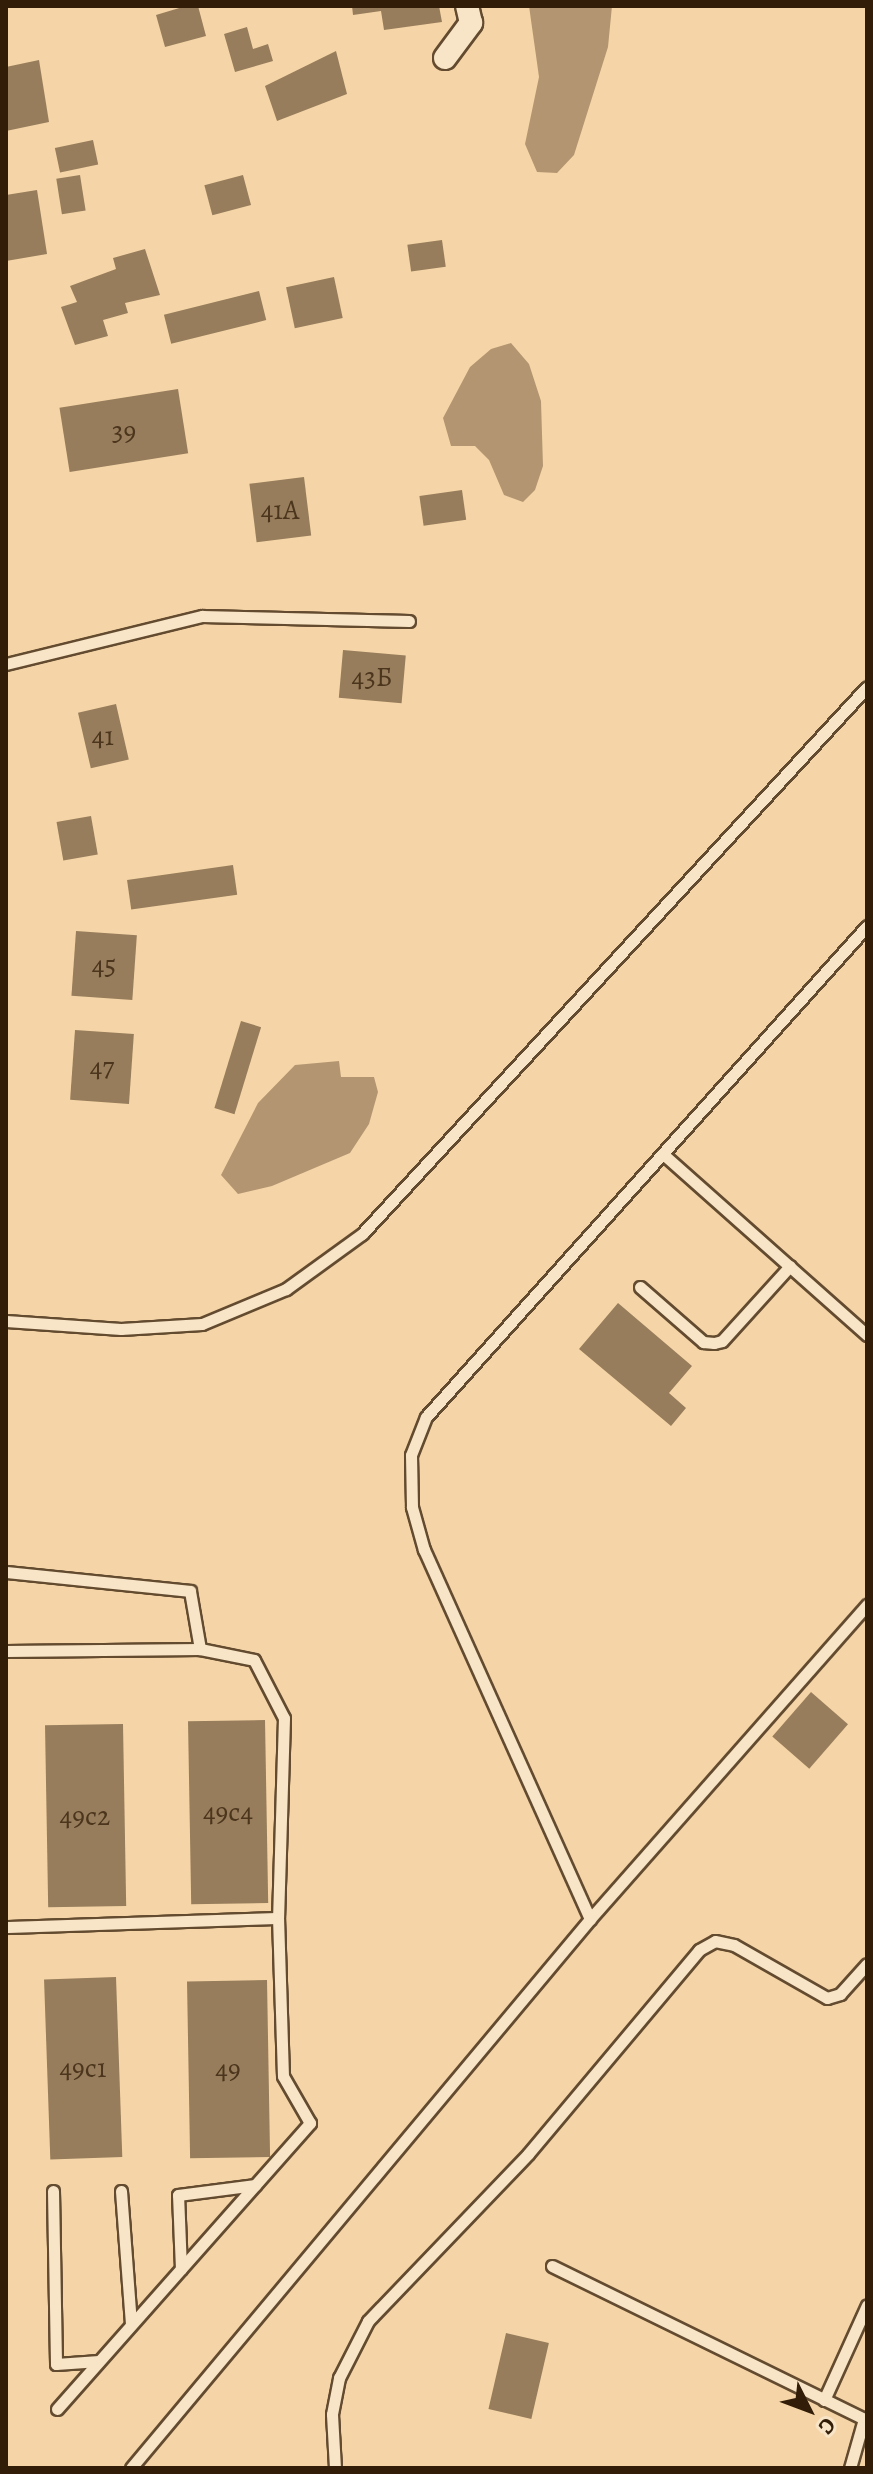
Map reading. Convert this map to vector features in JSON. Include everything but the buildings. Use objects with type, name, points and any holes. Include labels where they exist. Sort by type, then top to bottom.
[{"type":"street","points":[[445,58],[471,23],[467,6]]},
{"type":"lane","points":[[6,664],[202,616],[409,621]]},
{"type":"lane","points":[[6,1321],[121,1329],[202,1324],[286,1289],[362,1234],[867,687]]},
{"type":"lane","points":[[590,1919],[424,1550],[412,1507],[411,1455],[426,1417],[867,926]]},
{"type":"lane","points":[[663,1154],[867,1335]]},
{"type":"lane","points":[[640,1287],[703,1342],[714,1343],[722,1341],[790,1266]]},
{"type":"lane","points":[[7,1572],[190,1591],[200,1649]]},
{"type":"lane","points":[[131,2468],[590,1919],[867,1605]]},
{"type":"lane","points":[[6,1651],[200,1649],[254,1660],[284,1718],[278,1918],[283,2076],[310,2123],[57,2409]]},
{"type":"lane","points":[[6,1927],[278,1918]]},
{"type":"lane","points":[[335,2468],[332,2414],[339,2378],[368,2321],[528,2154],[699,1950],[715,1941],[734,1945],[827,1998],[840,1994],[867,1964]]},
{"type":"lane","points":[[181,2269],[178,2195],[255,2185]]},
{"type":"lane","points":[[53,2191],[56,2364],[99,2361]]},
{"type":"lane","points":[[121,2191],[131,2325]]},
{"type":"lane","points":[[552,2266],[866,2420],[850,2468]]},
{"type":"lane","points":[[824,2400],[867,2305]]},
{"type":"shaded area","points":[[529,6],[612,6],[608,47],[574,155],[557,173],[537,172],[525,144],[539,77]]},
{"type":"shaded area","points":[[511,343],[529,364],[541,401],[543,466],[535,490],[523,502],[504,495],[489,460],[475,446],[451,446],[443,418],[470,367],[491,349]]},
{"type":"shaded area","points":[[339,1061],[341,1077],[374,1077],[378,1092],[369,1124],[350,1153],[272,1186],[238,1194],[221,1175],[258,1103],[295,1065]]}]
